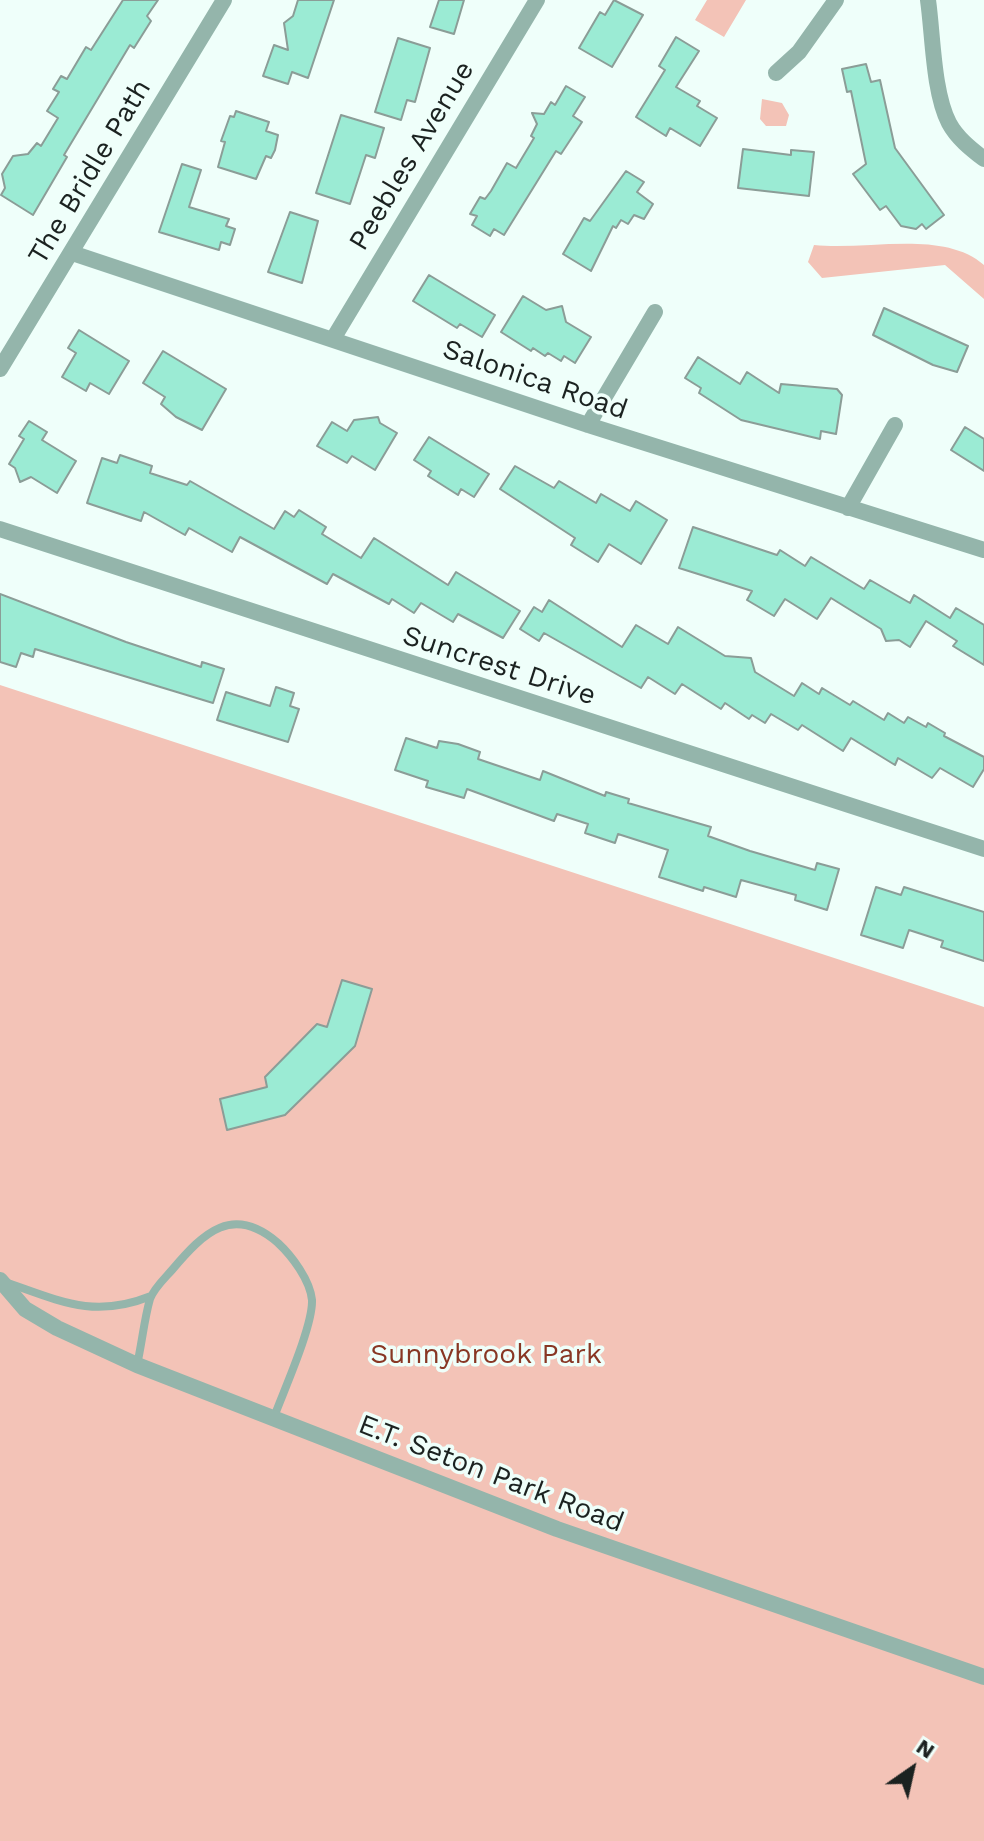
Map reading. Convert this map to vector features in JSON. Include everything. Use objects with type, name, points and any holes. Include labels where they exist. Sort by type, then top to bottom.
[{"type":"street","name":"The Bridle Path","points":[[0,369],[224,0]]},
{"type":"street","name":"Peebles Avenue","points":[[333,339],[537,0]]},
{"type":"street","points":[[776,73],[799,52],[836,0]]},
{"type":"street","points":[[928,0],[937,73],[948,121],[960,139],[984,159]]},
{"type":"street","name":"Salonica Road","points":[[72,253],[588,425],[984,550]]},
{"type":"street","points":[[588,425],[655,312]]},
{"type":"street","points":[[848,508],[895,425]]},
{"type":"street","name":"Suncrest Drive","points":[[0,529],[984,849]]},
{"type":"street","name":"E.T. Seton Park Road","points":[[0,1280],[25,1309],[137,1365],[557,1529],[984,1677]]},
{"type":"lane","points":[[137,1365],[151,1296],[193,1245],[222,1224],[247,1224],[267,1234],[284,1249],[305,1281],[312,1300],[308,1321],[274,1417]]},
{"type":"lane","points":[[0,1280],[90,1309],[111,1309],[151,1296]]},
{"type":"green space","points":[[707,0],[746,0],[724,37],[695,20]]},
{"type":"green space","points":[[762,99],[782,103],[789,115],[786,126],[766,126],[760,119]]},
{"type":"green space","points":[[926,244],[967,254],[984,265],[984,299],[945,265],[822,278],[808,262],[814,245]]},
{"type":"green space","name":"Sunnybrook Park","points":[[0,685],[984,1007],[984,1841],[0,1841]]},
{"type":"building","points":[[123,0],[158,0],[147,16],[151,21],[134,48],[130,45],[64,155],[67,157],[33,215],[1,195],[5,188],[2,174],[13,156],[28,154],[37,143],[41,146],[58,118],[47,111],[59,92],[53,89],[61,76],[67,79],[86,47],[91,50]]},
{"type":"building","points":[[298,0],[334,0],[308,78],[292,72],[288,84],[263,76],[274,45],[288,50],[284,23],[293,16]]},
{"type":"building","points":[[439,0],[464,0],[454,34],[430,27]]},
{"type":"building","points":[[614,0],[643,15],[612,67],[579,48],[600,12],[605,15]]},
{"type":"building","points":[[676,37],[699,51],[676,87],[700,101],[697,106],[717,118],[700,146],[670,128],[666,136],[636,117],[665,70],[659,66]]},
{"type":"building","points":[[398,38],[430,48],[415,102],[407,100],[401,120],[375,112]]},
{"type":"building","points":[[866,64],[871,82],[880,80],[895,148],[944,215],[926,229],[922,224],[916,229],[901,226],[886,206],[880,210],[853,174],[866,164],[851,91],[847,92],[842,69]]},
{"type":"building","points":[[566,86],[585,97],[573,116],[582,122],[561,154],[556,151],[504,235],[494,229],[490,236],[472,225],[477,216],[470,214],[480,197],[485,199],[491,191],[507,163],[516,168],[534,138],[531,136],[537,124],[532,113],[544,114],[551,102],[555,105]]},
{"type":"building","points":[[236,111],[269,122],[266,131],[278,135],[271,158],[266,156],[256,179],[218,167],[225,142],[221,141],[230,116],[234,117]]},
{"type":"building","points":[[341,115],[384,128],[375,158],[366,155],[350,204],[316,193]]},
{"type":"building","points":[[743,149],[791,155],[791,150],[814,152],[809,196],[738,188]]},
{"type":"building","points":[[182,164],[201,170],[189,207],[229,219],[226,226],[235,229],[230,245],[221,242],[219,250],[159,232]]},
{"type":"building","points":[[626,171],[644,182],[637,192],[653,204],[644,219],[634,215],[628,224],[621,220],[616,228],[613,226],[591,271],[563,254],[584,218],[590,221]]},
{"type":"building","points":[[290,212],[318,221],[302,283],[268,272]]},
{"type":"building","points":[[429,275],[495,315],[482,337],[460,324],[457,328],[413,301]]},
{"type":"building","points":[[523,296],[546,310],[562,306],[566,322],[591,337],[575,363],[564,356],[561,361],[533,348],[531,351],[501,332]]},
{"type":"building","points":[[884,308],[968,346],[957,372],[933,365],[873,335]]},
{"type":"building","points":[[79,330],[129,361],[109,394],[90,383],[86,391],[62,377],[76,353],[68,348]]},
{"type":"building","points":[[163,351],[226,389],[202,430],[176,417],[161,404],[165,397],[143,383]]},
{"type":"building","points":[[698,357],[740,384],[747,372],[779,393],[781,384],[837,389],[842,395],[836,434],[821,431],[820,439],[741,420],[699,393],[701,388],[685,378]]},
{"type":"building","points":[[378,417],[380,423],[397,433],[375,470],[352,456],[347,463],[317,446],[332,422],[347,431],[354,420]]},
{"type":"building","points":[[29,421],[47,432],[42,440],[76,461],[57,493],[31,477],[20,482],[15,468],[9,464],[24,439],[19,436]]},
{"type":"building","points":[[965,427],[984,439],[984,471],[951,450]]},
{"type":"building","points":[[429,437],[489,474],[474,497],[461,489],[458,495],[428,476],[431,471],[414,460]]},
{"type":"building","points":[[120,455],[152,466],[150,473],[187,485],[190,481],[274,529],[285,511],[294,517],[299,510],[326,527],[322,534],[361,558],[374,538],[448,585],[456,572],[520,611],[503,638],[458,614],[453,622],[421,603],[414,613],[392,599],[389,604],[333,574],[327,584],[240,537],[232,552],[189,528],[185,535],[144,512],[141,521],[87,503],[102,458],[117,463]]},
{"type":"building","points":[[515,466],[554,488],[559,481],[596,503],[601,494],[630,511],[636,501],[667,520],[641,564],[609,544],[598,562],[571,545],[575,538],[500,489]]},
{"type":"building","points":[[693,527],[777,555],[780,550],[805,566],[811,557],[864,589],[870,580],[910,603],[914,595],[950,618],[956,608],[984,625],[984,665],[953,646],[957,641],[926,621],[910,647],[899,640],[886,641],[881,629],[831,598],[817,619],[785,599],[774,616],[747,600],[752,591],[679,568]]},
{"type":"building","points":[[0,594],[126,642],[201,667],[202,662],[224,669],[213,703],[35,649],[33,657],[21,653],[16,667],[0,662]]},
{"type":"building","points":[[549,600],[622,647],[636,625],[668,644],[678,627],[725,656],[751,658],[755,672],[794,696],[802,683],[819,694],[822,688],[850,705],[853,701],[884,720],[888,713],[904,723],[908,717],[926,727],[928,723],[945,733],[944,736],[984,757],[984,769],[973,787],[940,768],[932,778],[898,758],[895,765],[851,738],[843,751],[802,725],[798,730],[771,714],[765,723],[752,715],[749,719],[725,703],[721,709],[682,684],[675,694],[648,677],[641,688],[544,633],[539,641],[520,629],[534,607],[542,612]]},
{"type":"building","points":[[276,687],[294,693],[290,706],[299,709],[288,742],[217,720],[226,692],[270,706]]},
{"type":"building","points":[[406,738],[437,748],[439,741],[458,744],[480,752],[478,759],[540,780],[543,771],[605,796],[606,792],[629,799],[628,803],[711,827],[708,836],[750,851],[815,870],[817,863],[839,869],[827,910],[795,900],[796,895],[741,880],[736,897],[704,887],[703,891],[659,877],[668,850],[618,834],[615,843],[585,833],[588,824],[557,814],[554,821],[467,789],[464,798],[426,787],[428,781],[395,770]]},
{"type":"building","points":[[876,887],[901,895],[904,887],[984,912],[984,961],[941,947],[943,941],[909,930],[903,948],[861,935]]},
{"type":"building","points":[[342,980],[372,989],[355,1046],[285,1115],[227,1130],[220,1099],[267,1087],[265,1077],[317,1024],[327,1027]]}]
